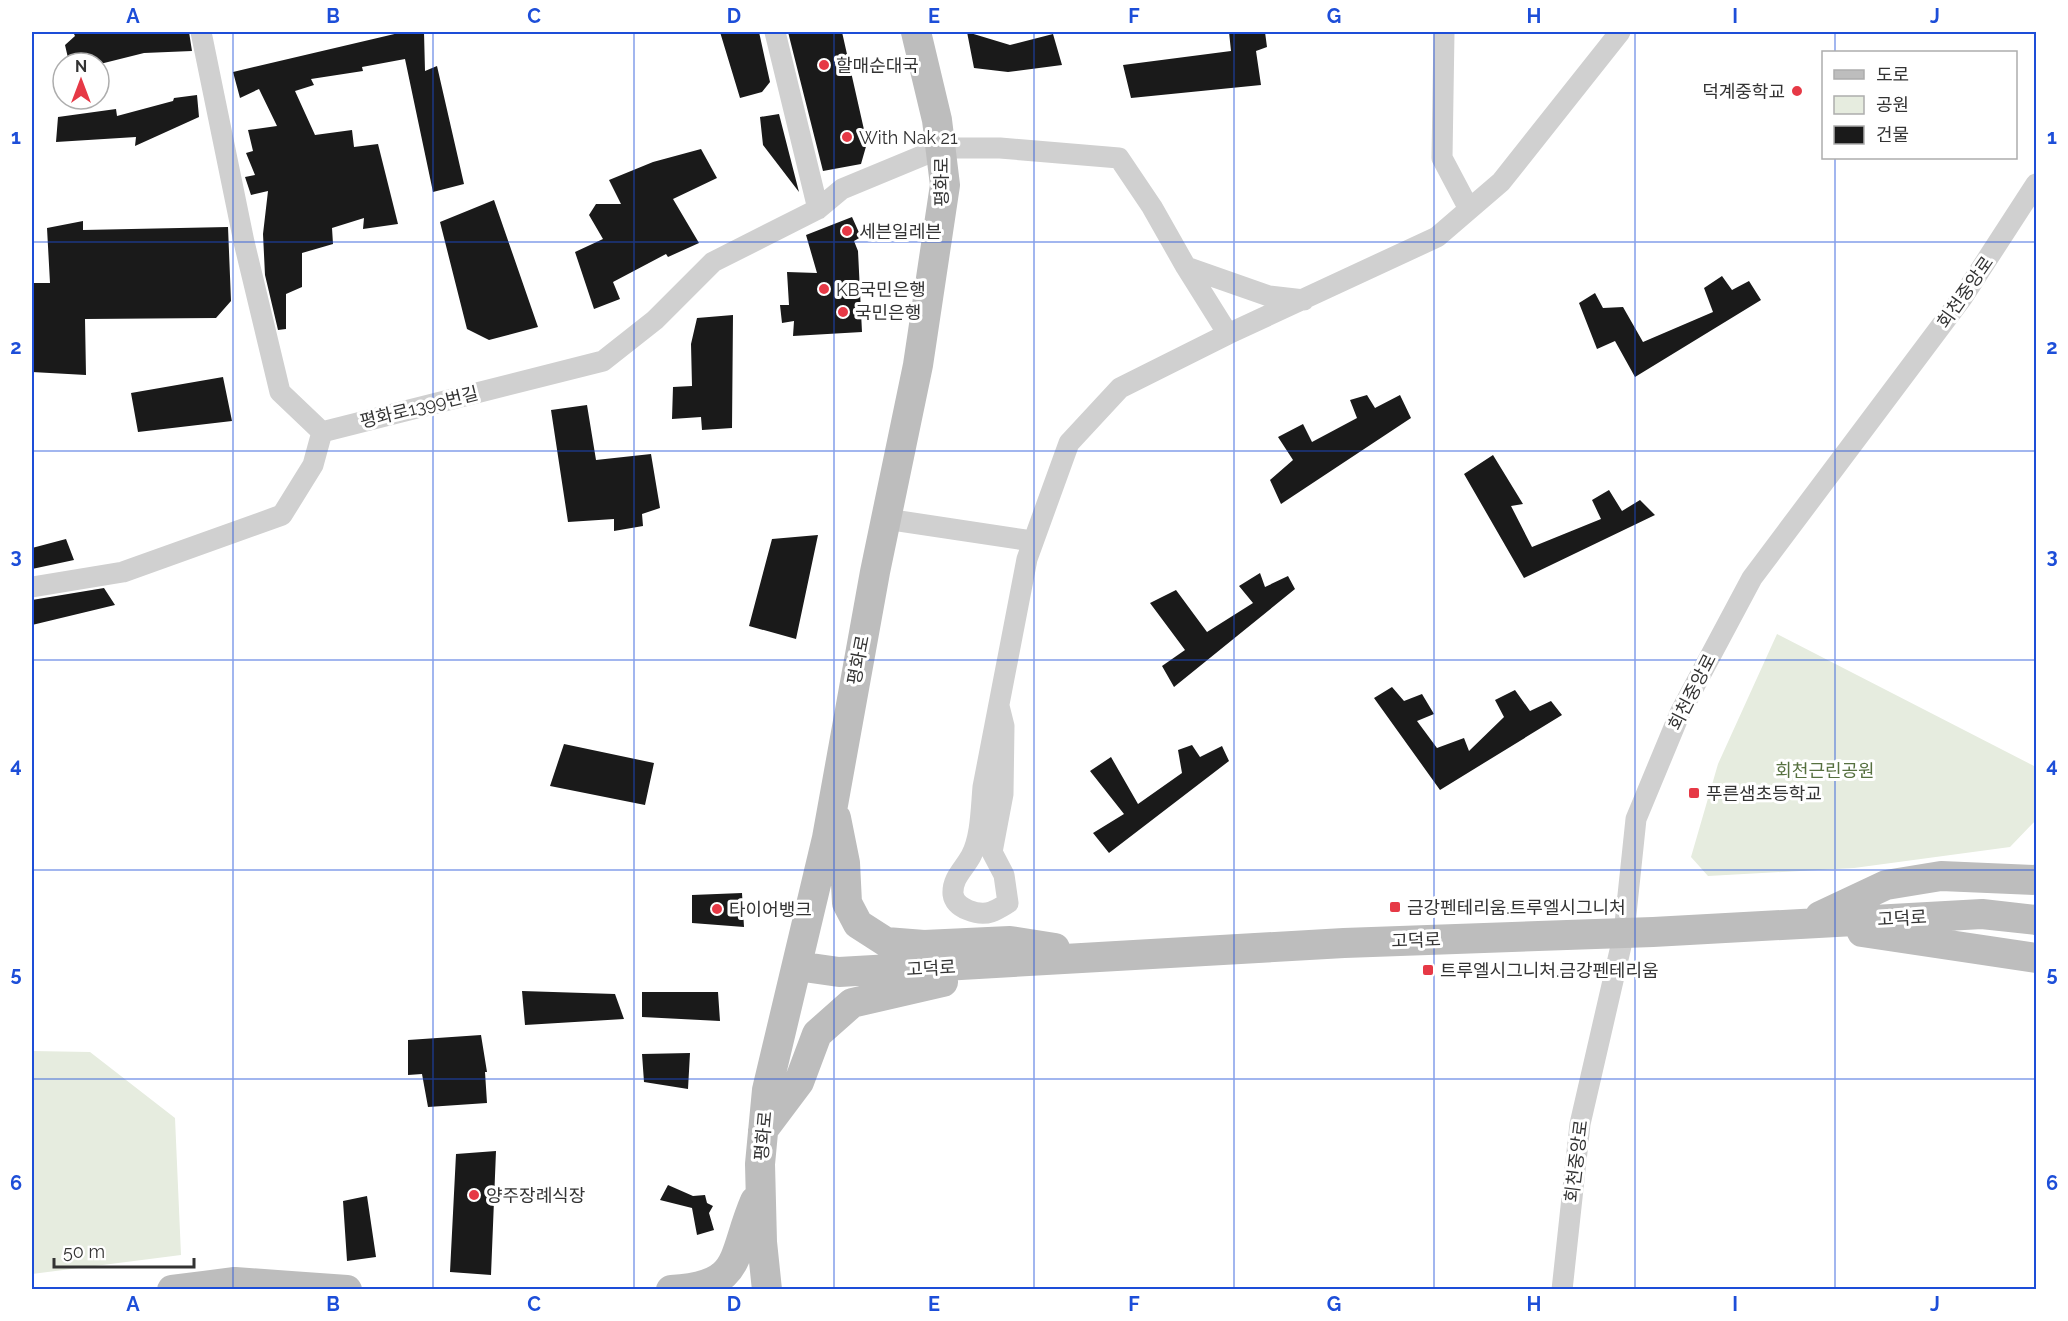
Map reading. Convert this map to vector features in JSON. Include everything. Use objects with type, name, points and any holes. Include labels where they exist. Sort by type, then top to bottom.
[{"type":"main road","name":"평화로","points":[[767,1290],[760,1188],[763,1130],[769,1080],[797,966],[833,801],[886,519],[918,365],[945,185],[941,148],[916,32]]},
{"type":"main road","points":[[833,801],[845,863],[847,903],[858,924],[886,942],[924,945],[1010,941],[1118,957]]},
{"type":"main road","points":[[1806,922],[1886,885],[1941,876],[2037,880]]},
{"type":"main road","name":"고덕로","points":[[797,966],[830,972],[1344,943],[1624,933],[1982,914],[2037,920]]},
{"type":"main road","points":[[1806,922],[1930,944],[2037,958]]},
{"type":"main road","points":[[763,1130],[799,1082],[817,1034],[852,1003],[1046,961]]},
{"type":"main road","points":[[687,1289],[718,1281],[734,1263],[742,1230],[760,1188]]},
{"type":"main road","points":[[172,1290],[235,1282],[347,1290]]},
{"type":"street","points":[[32,587],[123,572],[282,515],[313,465],[322,432],[280,392],[244,242],[201,32]]},
{"type":"street","points":[[775,32],[818,209]]},
{"type":"street","points":[[1444,32],[1442,158],[1469,210]]},
{"type":"street","points":[[999,706],[1004,726],[1003,794],[992,852],[1004,874],[1008,903],[990,913],[972,912],[958,904],[953,895],[955,879],[971,855],[999,706],[1032,541],[1069,443],[1120,388],[1228,334],[1437,237],[1501,182],[1620,32]]},
{"type":"street","points":[[941,148],[1000,148],[1119,159],[1152,207],[1228,334]]},
{"type":"street","name":"평화로1399번길","points":[[322,432],[603,361],[655,320],[712,262],[818,209],[842,189],[941,148]]},
{"type":"street","name":"회천중앙로","points":[[1562,1290],[1580,1124],[1624,933],[1636,819],[1680,713],[1752,578],[1962,298],[2037,183]]},
{"type":"street","points":[[1186,267],[1269,296],[1304,300]]},
{"type":"street","points":[[886,519],[1032,541]]},
{"type":"green space","name":"회천근린공원","points":[[1777,634],[2036,767],[2036,820],[2010,847],[1854,868],[1708,876],[1691,857],[1718,764]]},
{"type":"green space","points":[[32,1051],[90,1052],[175,1118],[181,1255],[32,1274]]},
{"type":"building","points":[[73,32],[189,32],[192,51],[144,53],[111,61],[111,51],[66,51],[65,45],[75,36]]},
{"type":"building","points":[[403,32],[424,32],[425,71],[437,66],[464,184],[433,192],[405,59],[362,67],[363,71],[311,79],[314,85],[295,91],[315,135],[352,130],[354,147],[378,144],[398,224],[363,229],[364,218],[332,228],[333,244],[302,253],[302,287],[286,294],[286,329],[278,330],[265,275],[263,234],[268,191],[251,195],[245,177],[255,175],[246,153],[253,151],[248,130],[277,126],[259,89],[240,98],[233,72]]},
{"type":"building","points":[[720,32],[759,32],[770,82],[762,92],[740,98]]},
{"type":"building","points":[[788,32],[842,32],[867,143],[861,164],[823,171]]},
{"type":"building","points":[[967,32],[1010,45],[1053,34],[1062,65],[1008,72],[974,68]]},
{"type":"building","points":[[1229,32],[1265,32],[1267,47],[1256,51],[1261,85],[1131,98],[1123,65],[1231,51]]},
{"type":"building","points":[[197,95],[199,117],[135,146],[136,137],[56,142],[58,117],[116,109],[117,116],[173,101],[174,98]]},
{"type":"building","points":[[779,114],[799,192],[763,145],[760,117]]},
{"type":"building","points":[[701,149],[717,178],[673,199],[699,243],[668,257],[666,254],[613,282],[620,299],[594,309],[575,252],[603,239],[589,215],[596,204],[621,204],[609,180],[653,162]]},
{"type":"building","points":[[494,200],[538,327],[489,340],[467,329],[440,222]]},
{"type":"building","name":"KB국민은행","points":[[852,217],[861,237],[854,241],[858,251],[862,332],[793,336],[794,321],[782,323],[780,305],[789,305],[787,272],[817,273],[806,235]]},
{"type":"building","points":[[83,221],[83,230],[228,227],[231,301],[216,318],[85,319],[86,375],[32,372],[32,283],[50,283],[47,228]]},
{"type":"building","points":[[1722,276],[1732,290],[1749,281],[1761,300],[1635,377],[1615,341],[1597,349],[1579,303],[1595,293],[1603,308],[1623,307],[1643,342],[1713,312],[1704,288]]},
{"type":"building","points":[[733,315],[732,428],[702,430],[701,417],[672,419],[673,387],[692,386],[691,344],[697,318]]},
{"type":"building","points":[[223,377],[232,421],[138,432],[131,393]]},
{"type":"building","points":[[1367,395],[1375,408],[1400,395],[1411,418],[1281,504],[1270,480],[1293,460],[1278,437],[1303,424],[1312,442],[1357,418],[1350,400]]},
{"type":"building","points":[[587,405],[596,460],[651,454],[660,508],[642,514],[643,526],[614,531],[614,519],[568,522],[551,410]]},
{"type":"building","points":[[1493,455],[1523,504],[1511,506],[1532,547],[1601,519],[1592,500],[1609,490],[1622,511],[1640,500],[1655,515],[1524,578],[1464,474]]},
{"type":"building","points":[[818,535],[796,639],[749,626],[772,539]]},
{"type":"building","points":[[66,539],[74,560],[32,569],[32,548]]},
{"type":"building","points":[[1260,573],[1265,587],[1288,576],[1295,589],[1174,687],[1162,666],[1185,650],[1150,603],[1176,590],[1207,632],[1253,603],[1239,586]]},
{"type":"building","points":[[104,588],[115,605],[32,625],[32,600]]},
{"type":"building","points":[[1392,687],[1404,701],[1422,694],[1434,714],[1417,721],[1437,748],[1464,738],[1469,751],[1504,717],[1495,700],[1515,690],[1530,711],[1551,701],[1562,715],[1440,790],[1374,698]]},
{"type":"building","points":[[564,744],[654,763],[645,805],[550,786]]},
{"type":"building","points":[[1192,745],[1200,757],[1222,746],[1229,761],[1109,853],[1093,833],[1124,814],[1090,771],[1111,757],[1138,804],[1182,773],[1178,750]]},
{"type":"building","name":"타이어뱅크","points":[[742,893],[744,927],[692,923],[692,895]]},
{"type":"building","points":[[522,991],[615,994],[624,1019],[525,1025]]},
{"type":"building","points":[[642,992],[718,992],[720,1021],[642,1017]]},
{"type":"building","points":[[481,1035],[487,1072],[485,1072],[487,1103],[428,1107],[422,1074],[408,1075],[408,1040]]},
{"type":"building","points":[[690,1053],[688,1089],[644,1082],[642,1054]]},
{"type":"building","name":"양주장례식장","points":[[496,1151],[491,1275],[450,1272],[456,1154]]},
{"type":"building","points":[[668,1185],[693,1196],[705,1195],[707,1203],[713,1206],[709,1213],[714,1230],[697,1235],[692,1208],[660,1200]]},
{"type":"building","points":[[367,1196],[376,1257],[347,1261],[343,1201]]},
{"type":"place","name":"할매순대국","points":[[824,65]]},
{"type":"place","name":"덕계중학교","points":[[1797,91]]},
{"type":"place","name":"With Nak 21","points":[[847,137]]},
{"type":"place","name":"세븐일레븐","points":[[847,231]]},
{"type":"place","name":"KB국민은행","points":[[824,289]]},
{"type":"place","name":"국민은행","points":[[843,312]]},
{"type":"place","name":"푸른샘초등학교","points":[[1694,793]]},
{"type":"place","name":"금강펜테리움.트루엘시그니처","points":[[1395,907]]},
{"type":"place","name":"타이어뱅크","points":[[717,909]]},
{"type":"place","name":"트루엘시그니처.금강펜테리움","points":[[1428,970]]},
{"type":"place","name":"양주장례식장","points":[[474,1195]]}]
